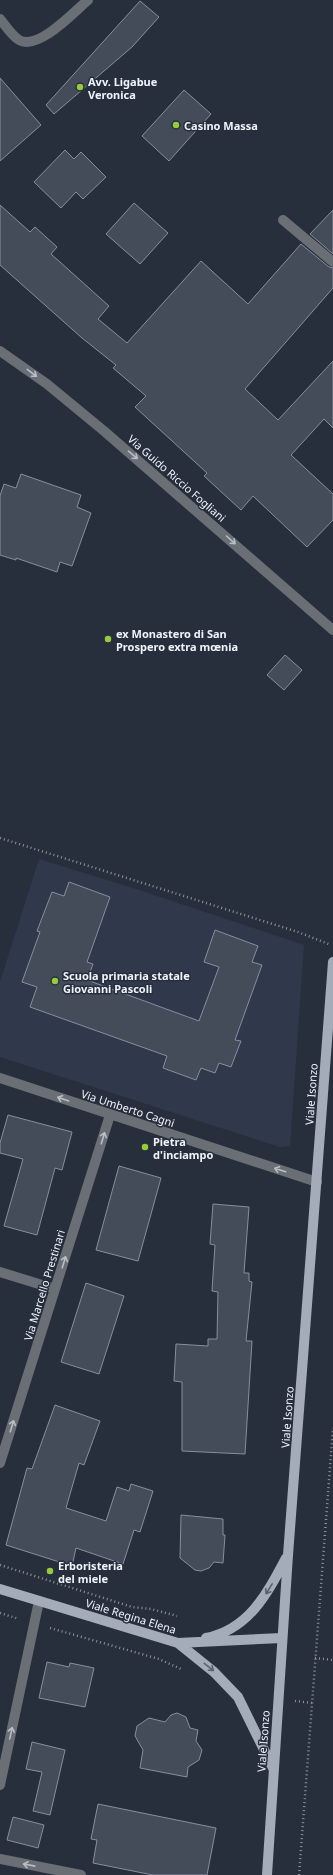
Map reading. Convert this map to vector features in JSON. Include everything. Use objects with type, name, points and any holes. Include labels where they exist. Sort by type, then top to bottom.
[{"type":"main road","name":"Viale Isonzo","points":[[267,1875],[288,1555],[333,962]]},
{"type":"main road","points":[[178,1643],[212,1637],[233,1628],[254,1611],[269,1589],[288,1555]]},
{"type":"main road","name":"Viale Regina Elena","points":[[0,1589],[178,1643],[282,1638]]},
{"type":"main road","points":[[178,1643],[214,1672],[238,1697],[274,1769]]},
{"type":"street","points":[[0,19],[18,40],[30,42],[45,36],[88,0]]},
{"type":"street","points":[[284,220],[333,262]]},
{"type":"street","name":"Via Guido Riccio Fogliani","points":[[0,351],[47,384],[116,440],[333,630]]},
{"type":"street","name":"Via Umberto Cagni","points":[[0,1078],[317,1182]]},
{"type":"street","name":"Via Marcello Prestinari","points":[[0,1463],[110,1115]]},
{"type":"street","points":[[0,1272],[55,1289]]},
{"type":"street","points":[[0,1785],[39,1601]]},
{"type":"street","points":[[0,1859],[81,1875]]},
{"type":"path","points":[[0,838],[298,932],[333,946]]},
{"type":"path","points":[[299,1875],[333,1428]]},
{"type":"path","points":[[0,1565],[132,1607],[150,1609],[177,1616]]},
{"type":"path","points":[[0,1613],[159,1659],[184,1670]]},
{"type":"path","points":[[315,1658],[333,1660]]},
{"type":"shaded area","points":[[39,859],[136,889],[304,945],[290,1146],[280,1147],[0,1057],[0,982]]},
{"type":"building","points":[[140,1],[159,17],[132,47],[54,114],[46,105]]},
{"type":"building","points":[[0,78],[41,125],[0,161]]},
{"type":"building","name":"Casino Massa","points":[[184,90],[211,114],[169,161],[142,136]]},
{"type":"building","points":[[65,150],[74,159],[81,152],[106,177],[83,199],[76,192],[61,208],[34,182]]},
{"type":"building","points":[[134,203],[168,233],[140,264],[106,234]]},
{"type":"building","points":[[0,205],[30,232],[35,227],[57,247],[51,254],[109,306],[98,319],[127,343],[201,261],[248,304],[301,244],[329,267],[333,268],[333,288],[245,389],[278,420],[333,361],[333,428],[324,419],[291,455],[333,494],[333,520],[307,547],[253,496],[241,510],[204,476],[207,473],[135,407],[146,396],[113,368],[116,365],[82,338],[0,265]]},
{"type":"building","points":[[333,210],[333,254],[310,234]]},
{"type":"building","points":[[21,474],[81,495],[77,507],[91,513],[72,566],[60,562],[57,572],[16,558],[16,560],[0,555],[0,496],[4,484],[16,488]]},
{"type":"building","points":[[285,655],[302,670],[284,690],[267,675]]},
{"type":"building","name":"Scuola primaria statale Giovanni Pascoli","points":[[69,882],[110,897],[87,962],[93,964],[87,980],[199,1021],[219,967],[204,962],[215,930],[258,946],[252,962],[262,965],[235,1040],[241,1041],[231,1067],[219,1063],[215,1073],[201,1068],[196,1080],[163,1068],[167,1056],[30,1007],[37,987],[22,982],[40,932],[37,931],[52,892],[64,896]]},
{"type":"building","points":[[8,1115],[72,1132],[62,1170],[55,1168],[37,1235],[4,1226],[23,1159],[0,1153],[0,1143]]},
{"type":"building","points":[[119,1166],[161,1178],[138,1261],[96,1250]]},
{"type":"building","points":[[213,1204],[249,1207],[244,1273],[249,1273],[249,1281],[252,1282],[246,1341],[252,1341],[245,1454],[182,1451],[182,1382],[174,1381],[176,1344],[208,1346],[208,1339],[217,1339],[218,1292],[212,1291],[215,1245],[210,1244]]},
{"type":"building","points":[[86,1283],[124,1296],[99,1374],[61,1362]]},
{"type":"building","points":[[55,1405],[100,1421],[84,1465],[79,1463],[66,1508],[106,1521],[117,1487],[129,1491],[131,1484],[153,1491],[140,1532],[134,1530],[123,1564],[76,1548],[72,1566],[6,1545],[27,1468],[32,1469]]},
{"type":"building","points":[[181,1515],[223,1519],[223,1535],[225,1535],[223,1563],[214,1562],[209,1568],[201,1571],[195,1570],[180,1558]]},
{"type":"building","points":[[47,1662],[69,1667],[70,1663],[94,1668],[85,1707],[39,1698]]},
{"type":"building","points":[[177,1713],[186,1717],[190,1728],[198,1730],[196,1741],[202,1750],[199,1760],[188,1767],[187,1777],[140,1768],[143,1750],[135,1736],[137,1726],[149,1718],[165,1722],[171,1715]]},
{"type":"building","points":[[32,1742],[65,1750],[50,1815],[33,1811],[42,1772],[26,1769]]},
{"type":"building","points":[[98,1804],[216,1828],[207,1875],[153,1875],[93,1863],[97,1840],[91,1839]]},
{"type":"building","points":[[13,1817],[44,1825],[38,1848],[7,1840]]},
{"type":"place","name":"Avv. Ligabue Veronica","points":[[80,87]]},
{"type":"place","name":"Casino Massa","points":[[176,125]]},
{"type":"place","name":"ex Monastero di San Prospero extra mœnia","points":[[108,639]]},
{"type":"place","name":"Scuola primaria statale Giovanni Pascoli","points":[[55,981]]},
{"type":"place","name":"Pietra d'inciampo","points":[[145,1147]]},
{"type":"place","name":"Erboristeria del miele","points":[[50,1571]]}]
